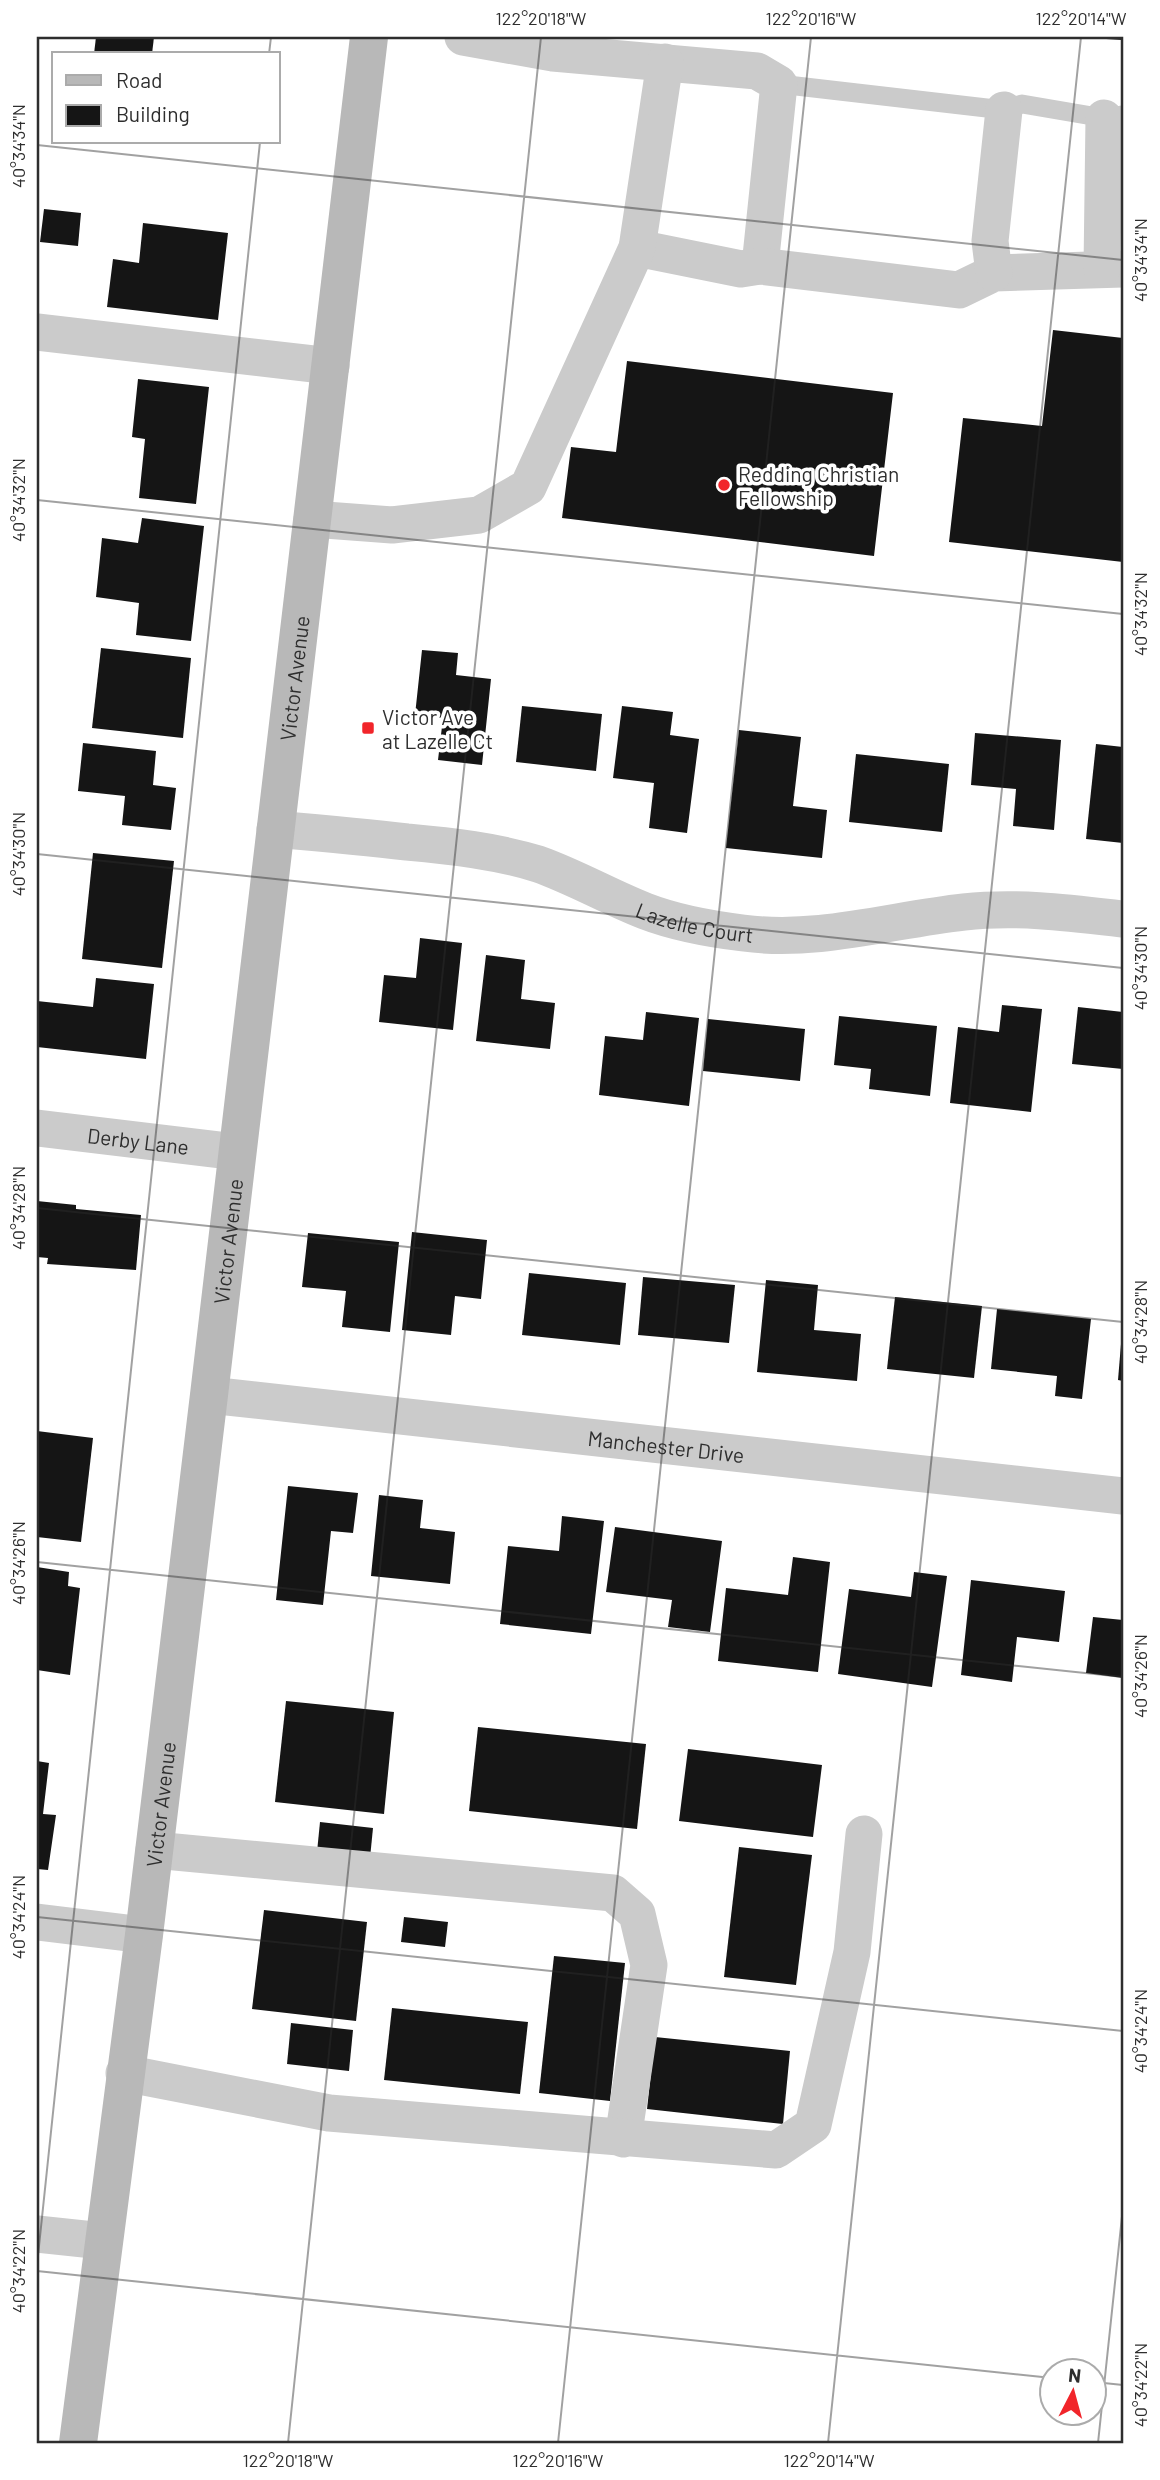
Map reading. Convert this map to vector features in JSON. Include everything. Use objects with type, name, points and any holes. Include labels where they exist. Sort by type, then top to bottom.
[{"type":"main road","name":"Victor Avenue","points":[[78,2443],[144,1935],[369,37]]},
{"type":"street","points":[[463,37],[553,52],[757,71],[779,84],[760,266]]},
{"type":"street","points":[[312,519],[392,525],[479,515],[528,487],[637,248],[664,62]]},
{"type":"street","points":[[994,273],[990,241],[1004,110]]},
{"type":"street","points":[[637,248],[741,269],[760,266],[958,290],[994,273],[1113,268],[1114,117]]},
{"type":"street","points":[[37,332],[331,366]]},
{"type":"street","name":"Lazelle Court","points":[[275,829],[491,853],[536,864],[575,878],[646,912],[680,922],[745,933],[775,936],[813,935],[946,914],[998,909],[1053,911],[1123,919]]},
{"type":"street","name":"Derby Lane","points":[[37,1128],[237,1152]]},
{"type":"street","name":"Manchester Drive","points":[[209,1395],[1123,1496]]},
{"type":"street","points":[[124,2073],[329,2113],[776,2150],[813,2125],[852,1952],[864,1834]]},
{"type":"street","points":[[154,1850],[612,1893],[637,1914],[649,1965],[623,2139]]},
{"type":"street","points":[[37,1922],[144,1935]]},
{"type":"street","points":[[37,2234],[103,2242]]},
{"type":"lane","points":[[779,84],[1004,110],[1022,104],[1114,117]]},
{"type":"building","points":[[96,37],[154,37],[152,52],[94,52]]},
{"type":"building","points":[[1123,37],[1123,40],[1106,39]]},
{"type":"building","points":[[44,209],[81,213],[78,246],[40,242]]},
{"type":"building","points":[[143,223],[228,233],[218,320],[107,307],[113,259],[139,263]]},
{"type":"building","points":[[1053,330],[1123,338],[1123,562],[949,542],[963,418],[1042,426]]},
{"type":"building","name":"Redding Christian Fellowship","points":[[627,361],[893,393],[874,556],[562,518],[571,447],[616,452]]},
{"type":"building","points":[[138,379],[209,387],[196,504],[139,498],[145,439],[132,437]]},
{"type":"building","points":[[142,518],[204,526],[191,641],[136,635],[139,603],[96,597],[102,538],[138,543]]},
{"type":"building","points":[[101,648],[191,658],[183,738],[92,728]]},
{"type":"building","points":[[422,650],[458,653],[456,675],[491,679],[482,765],[438,760],[443,718],[415,715]]},
{"type":"building","points":[[522,706],[602,714],[596,771],[516,762]]},
{"type":"building","points":[[622,706],[673,712],[670,735],[699,739],[687,833],[649,828],[654,783],[613,778]]},
{"type":"building","points":[[739,730],[801,737],[793,806],[827,810],[822,858],[726,848]]},
{"type":"building","points":[[975,733],[1061,740],[1054,830],[1013,826],[1016,789],[971,785]]},
{"type":"building","points":[[83,743],[156,751],[153,785],[176,788],[171,830],[122,825],[125,796],[78,791]]},
{"type":"building","points":[[1096,744],[1123,747],[1123,843],[1086,839]]},
{"type":"building","points":[[856,754],[949,764],[942,832],[849,822]]},
{"type":"building","points":[[93,853],[174,861],[162,968],[82,959]]},
{"type":"building","points":[[420,938],[462,943],[453,1030],[379,1022],[384,975],[416,978]]},
{"type":"building","points":[[486,955],[525,960],[521,999],[555,1003],[550,1049],[476,1041]]},
{"type":"building","points":[[96,978],[154,984],[146,1059],[37,1047],[37,1001],[93,1007]]},
{"type":"building","points":[[1002,1005],[1042,1009],[1031,1112],[950,1103],[958,1027],[999,1032]]},
{"type":"building","points":[[1078,1007],[1123,1012],[1123,1069],[1072,1064]]},
{"type":"building","points":[[646,1012],[699,1018],[689,1106],[599,1095],[605,1036],[643,1040]]},
{"type":"building","points":[[839,1016],[937,1026],[930,1096],[869,1089],[871,1069],[834,1065]]},
{"type":"building","points":[[708,1019],[805,1029],[800,1081],[703,1071]]},
{"type":"building","points":[[37,1201],[76,1205],[76,1209],[141,1215],[136,1270],[47,1264],[48,1258],[37,1257]]},
{"type":"building","points":[[412,1232],[487,1240],[481,1299],[455,1296],[451,1335],[402,1330]]},
{"type":"building","points":[[308,1233],[399,1242],[390,1332],[342,1327],[346,1291],[302,1287]]},
{"type":"building","points":[[529,1273],[626,1283],[620,1345],[522,1335]]},
{"type":"building","points":[[643,1277],[735,1285],[729,1343],[638,1335]]},
{"type":"building","points":[[766,1280],[818,1285],[814,1330],[861,1334],[857,1381],[757,1372]]},
{"type":"building","points":[[895,1297],[982,1306],[974,1378],[887,1369]]},
{"type":"building","points":[[997,1309],[1091,1319],[1082,1399],[1055,1396],[1057,1376],[991,1369]]},
{"type":"building","points":[[1123,1344],[1123,1381],[1118,1380]]},
{"type":"building","points":[[37,1431],[93,1438],[81,1542],[37,1537]]},
{"type":"building","points":[[288,1486],[358,1493],[353,1533],[331,1531],[323,1605],[276,1600]]},
{"type":"building","points":[[379,1495],[423,1500],[420,1528],[455,1532],[450,1584],[371,1576]]},
{"type":"building","points":[[562,1516],[604,1521],[591,1634],[500,1624],[508,1546],[559,1551]]},
{"type":"building","points":[[615,1527],[722,1541],[710,1632],[668,1627],[672,1600],[606,1592]]},
{"type":"building","points":[[793,1557],[830,1562],[818,1672],[718,1661],[726,1588],[788,1595]]},
{"type":"building","points":[[37,1567],[69,1572],[68,1586],[80,1588],[70,1675],[37,1670]]},
{"type":"building","points":[[914,1572],[947,1576],[932,1687],[838,1674],[849,1589],[911,1597]]},
{"type":"building","points":[[971,1580],[1065,1591],[1059,1642],[1017,1637],[1012,1682],[961,1675]]},
{"type":"building","points":[[1093,1617],[1123,1620],[1123,1678],[1086,1673]]},
{"type":"building","points":[[286,1701],[394,1712],[384,1814],[275,1802]]},
{"type":"building","points":[[478,1727],[646,1744],[637,1829],[469,1811]]},
{"type":"building","points":[[688,1749],[822,1765],[813,1837],[679,1821]]},
{"type":"building","points":[[37,1761],[49,1763],[43,1814],[56,1815],[48,1870],[37,1869]]},
{"type":"building","points":[[320,1822],[373,1828],[370,1858],[317,1852]]},
{"type":"building","points":[[739,1847],[812,1855],[796,1985],[724,1977]]},
{"type":"building","points":[[264,1910],[367,1922],[356,2021],[252,2009]]},
{"type":"building","points":[[404,1917],[448,1922],[445,1947],[401,1942]]},
{"type":"building","points":[[554,1956],[625,1963],[610,2101],[539,2093]]},
{"type":"building","points":[[392,2008],[528,2022],[520,2094],[384,2080]]},
{"type":"building","points":[[291,2023],[353,2030],[349,2071],[287,2064]]},
{"type":"building","points":[[655,2037],[790,2051],[783,2124],[647,2109]]},
{"type":"place","name":"Redding Christian Fellowship","points":[[724,485]]},
{"type":"place","name":"Victor Ave at Lazelle Ct","points":[[368,728]]}]
